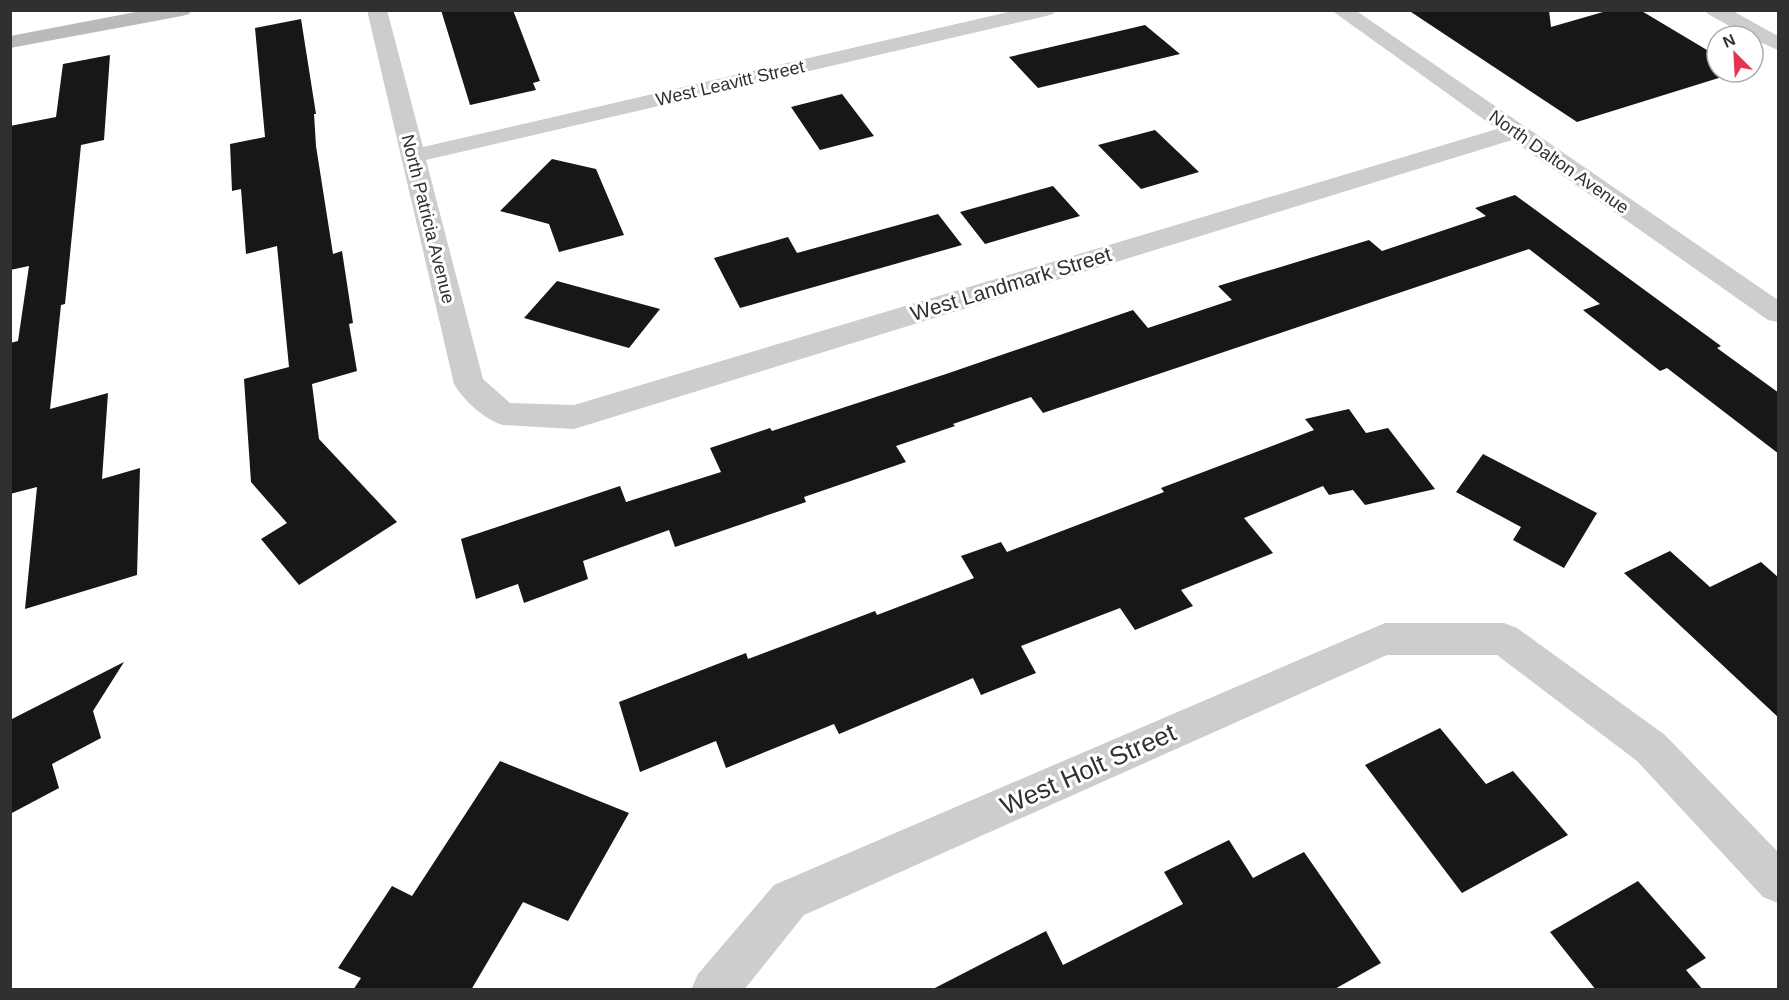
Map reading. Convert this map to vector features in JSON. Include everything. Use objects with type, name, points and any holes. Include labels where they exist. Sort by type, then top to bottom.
[{"type":"street","points":[[10,42],[182,10]]},
{"type":"street","name":"North Patricia Avenue","points":[[377,10],[469,384],[503,414]]},
{"type":"street","name":"West Leavitt Street","points":[[413,156],[1046,10]]},
{"type":"street","name":"North Dalton Avenue","points":[[1341,10],[1779,313]]},
{"type":"street","points":[[1715,10],[1779,44]]},
{"type":"street","name":"West Landmark Street","points":[[503,414],[574,417],[1515,131]]},
{"type":"street","name":"West Holt Street","points":[[714,990],[789,900],[1385,639],[1504,639],[1651,748],[1779,882]]},
{"type":"building","points":[[441,10],[513,10],[540,81],[533,83],[536,90],[470,105]]},
{"type":"building","points":[[1408,10],[1549,10],[1551,27],[1610,10],[1640,10],[1705,49],[1705,82],[1577,122]]},
{"type":"building","points":[[301,19],[316,114],[314,114],[316,146],[333,254],[342,251],[353,323],[349,324],[357,371],[312,384],[319,439],[397,522],[299,585],[261,539],[287,523],[251,482],[244,379],[289,367],[277,246],[246,254],[241,189],[232,191],[230,144],[265,137],[255,28]]},
{"type":"building","points":[[1145,25],[1180,54],[1038,88],[1009,57]]},
{"type":"building","points":[[110,55],[104,140],[81,145],[65,304],[61,305],[50,409],[108,393],[102,479],[140,468],[137,575],[25,609],[37,487],[10,494],[10,343],[18,341],[29,266],[10,270],[10,126],[56,117],[63,64]]},
{"type":"building","points":[[842,94],[874,136],[820,150],[791,107]]},
{"type":"building","points":[[1155,130],[1199,172],[1141,189],[1098,145]]},
{"type":"building","points":[[552,159],[596,169],[624,235],[559,252],[549,224],[500,211]]},
{"type":"building","points":[[1053,186],[1080,216],[985,244],[960,212]]},
{"type":"building","points":[[1515,195],[1721,346],[1717,348],[1779,393],[1779,454],[1667,368],[1660,371],[1583,310],[1600,304],[1529,249],[1043,413],[1031,397],[953,424],[955,426],[896,446],[906,462],[804,497],[806,502],[675,547],[669,530],[583,561],[588,579],[524,603],[518,584],[476,599],[461,539],[620,486],[626,502],[721,472],[710,448],[770,428],[772,431],[1133,310],[1148,328],[1232,300],[1218,286],[1369,240],[1382,251],[1486,216],[1475,208]]},
{"type":"building","points":[[938,214],[962,245],[740,308],[714,258],[788,237],[797,253]]},
{"type":"building","points":[[557,281],[660,309],[629,348],[524,318]]},
{"type":"building","points":[[1349,409],[1366,433],[1388,428],[1435,489],[1365,505],[1353,490],[1329,495],[1323,486],[1244,518],[1273,553],[1181,590],[1193,606],[1135,630],[1120,608],[1021,646],[1036,673],[981,695],[973,678],[839,734],[834,724],[726,768],[716,741],[640,772],[619,702],[746,653],[748,659],[875,611],[877,615],[974,578],[961,556],[1001,542],[1007,552],[1164,492],[1161,488],[1314,430],[1305,419]]},
{"type":"building","points":[[1483,454],[1597,513],[1564,568],[1513,540],[1521,527],[1456,492]]},
{"type":"building","points":[[1670,551],[1710,587],[1761,562],[1779,578],[1779,718],[1624,573]]},
{"type":"building","points":[[124,662],[93,711],[101,738],[52,764],[59,788],[10,814],[10,720]]},
{"type":"building","points":[[1440,728],[1486,784],[1513,771],[1568,835],[1462,893],[1365,765]]},
{"type":"building","points":[[500,761],[629,813],[568,921],[523,902],[471,990],[353,990],[361,978],[338,968],[392,886],[412,896]]},
{"type":"building","points":[[1229,840],[1253,878],[1304,852],[1381,963],[1333,990],[931,990],[1046,931],[1063,965],[1183,904],[1164,872]]},
{"type":"building","points":[[1638,881],[1706,958],[1686,970],[1703,990],[1596,990],[1550,932]]}]
